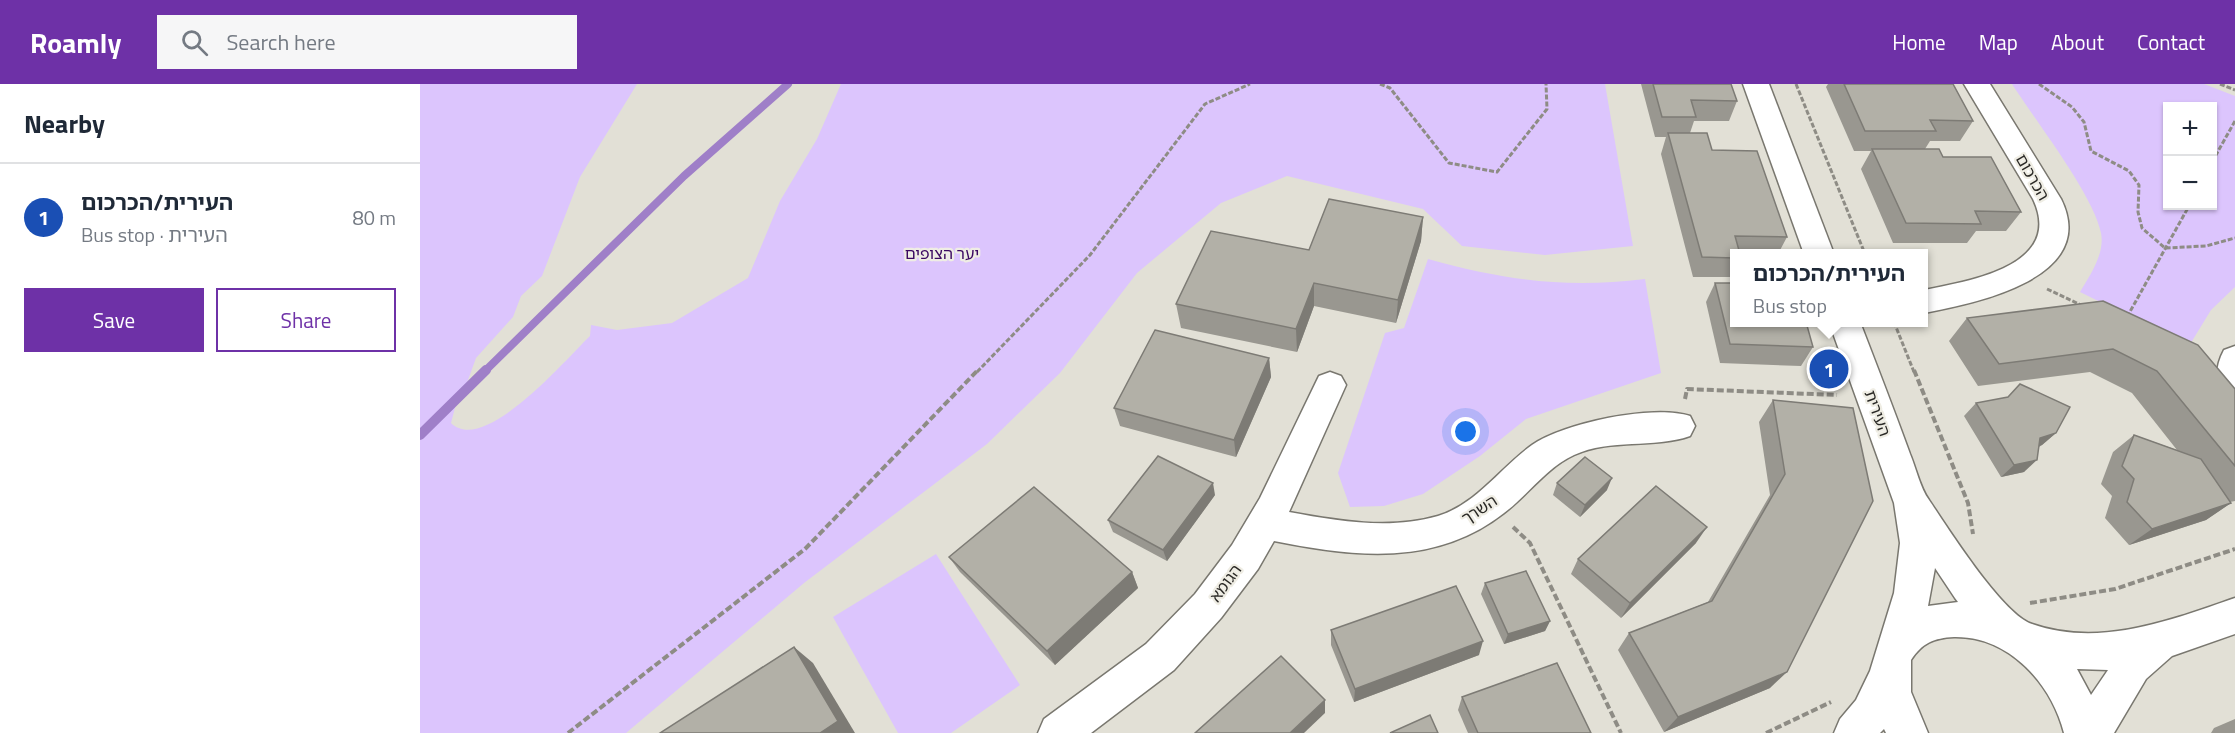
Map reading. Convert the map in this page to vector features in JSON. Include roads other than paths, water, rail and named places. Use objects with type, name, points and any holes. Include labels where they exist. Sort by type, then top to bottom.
[{"type":"street","points":[[1756,84],[1817,249]]},
{"type":"street","name":"הכרכום","points":[[1928,300],[1982,289],[2018,274],[2040,260],[2053,239],[2052,211],[1977,84]]},
{"type":"street","name":"העירית","points":[[1846,327],[1917,525],[1920,558],[1915,587],[1892,661]]},
{"type":"street","points":[[2235,359],[2232,379],[2235,388]]},
{"type":"street","name":"הגומא","points":[[1058,733],[1160,657],[1208,606],[1245,556],[1264,523],[1330,385]]},
{"type":"street","name":"השרך","points":[[1264,523],[1360,541],[1399,539],[1440,531],[1472,516],[1546,454],[1575,441],[1613,430],[1678,426]]},
{"type":"street","name":"העירית","points":[[1911,503],[2005,627]]},
{"type":"street","points":[[1846,716],[1870,714],[1892,661],[1909,632],[1929,622],[1952,618],[1979,621],[2005,627],[2070,650],[2110,651],[2159,642],[2235,616]]},
{"type":"street","points":[[2005,627],[2048,662],[2068,686],[2081,714],[2084,733]]},
{"type":"street","points":[[2091,733],[2132,666],[2159,642]]},
{"type":"street","points":[[1892,661],[1893,701],[1908,733]]},
{"type":"waterway","points":[[484,372],[684,176],[788,84]]},
{"type":"waterway","points":[[420,435],[486,370]]},
{"type":"place","name":"העירית/הכרכום","points":[[1829,369]]},
{"type":"park label","name":"יער הצופים","points":[[942,253]]}]
